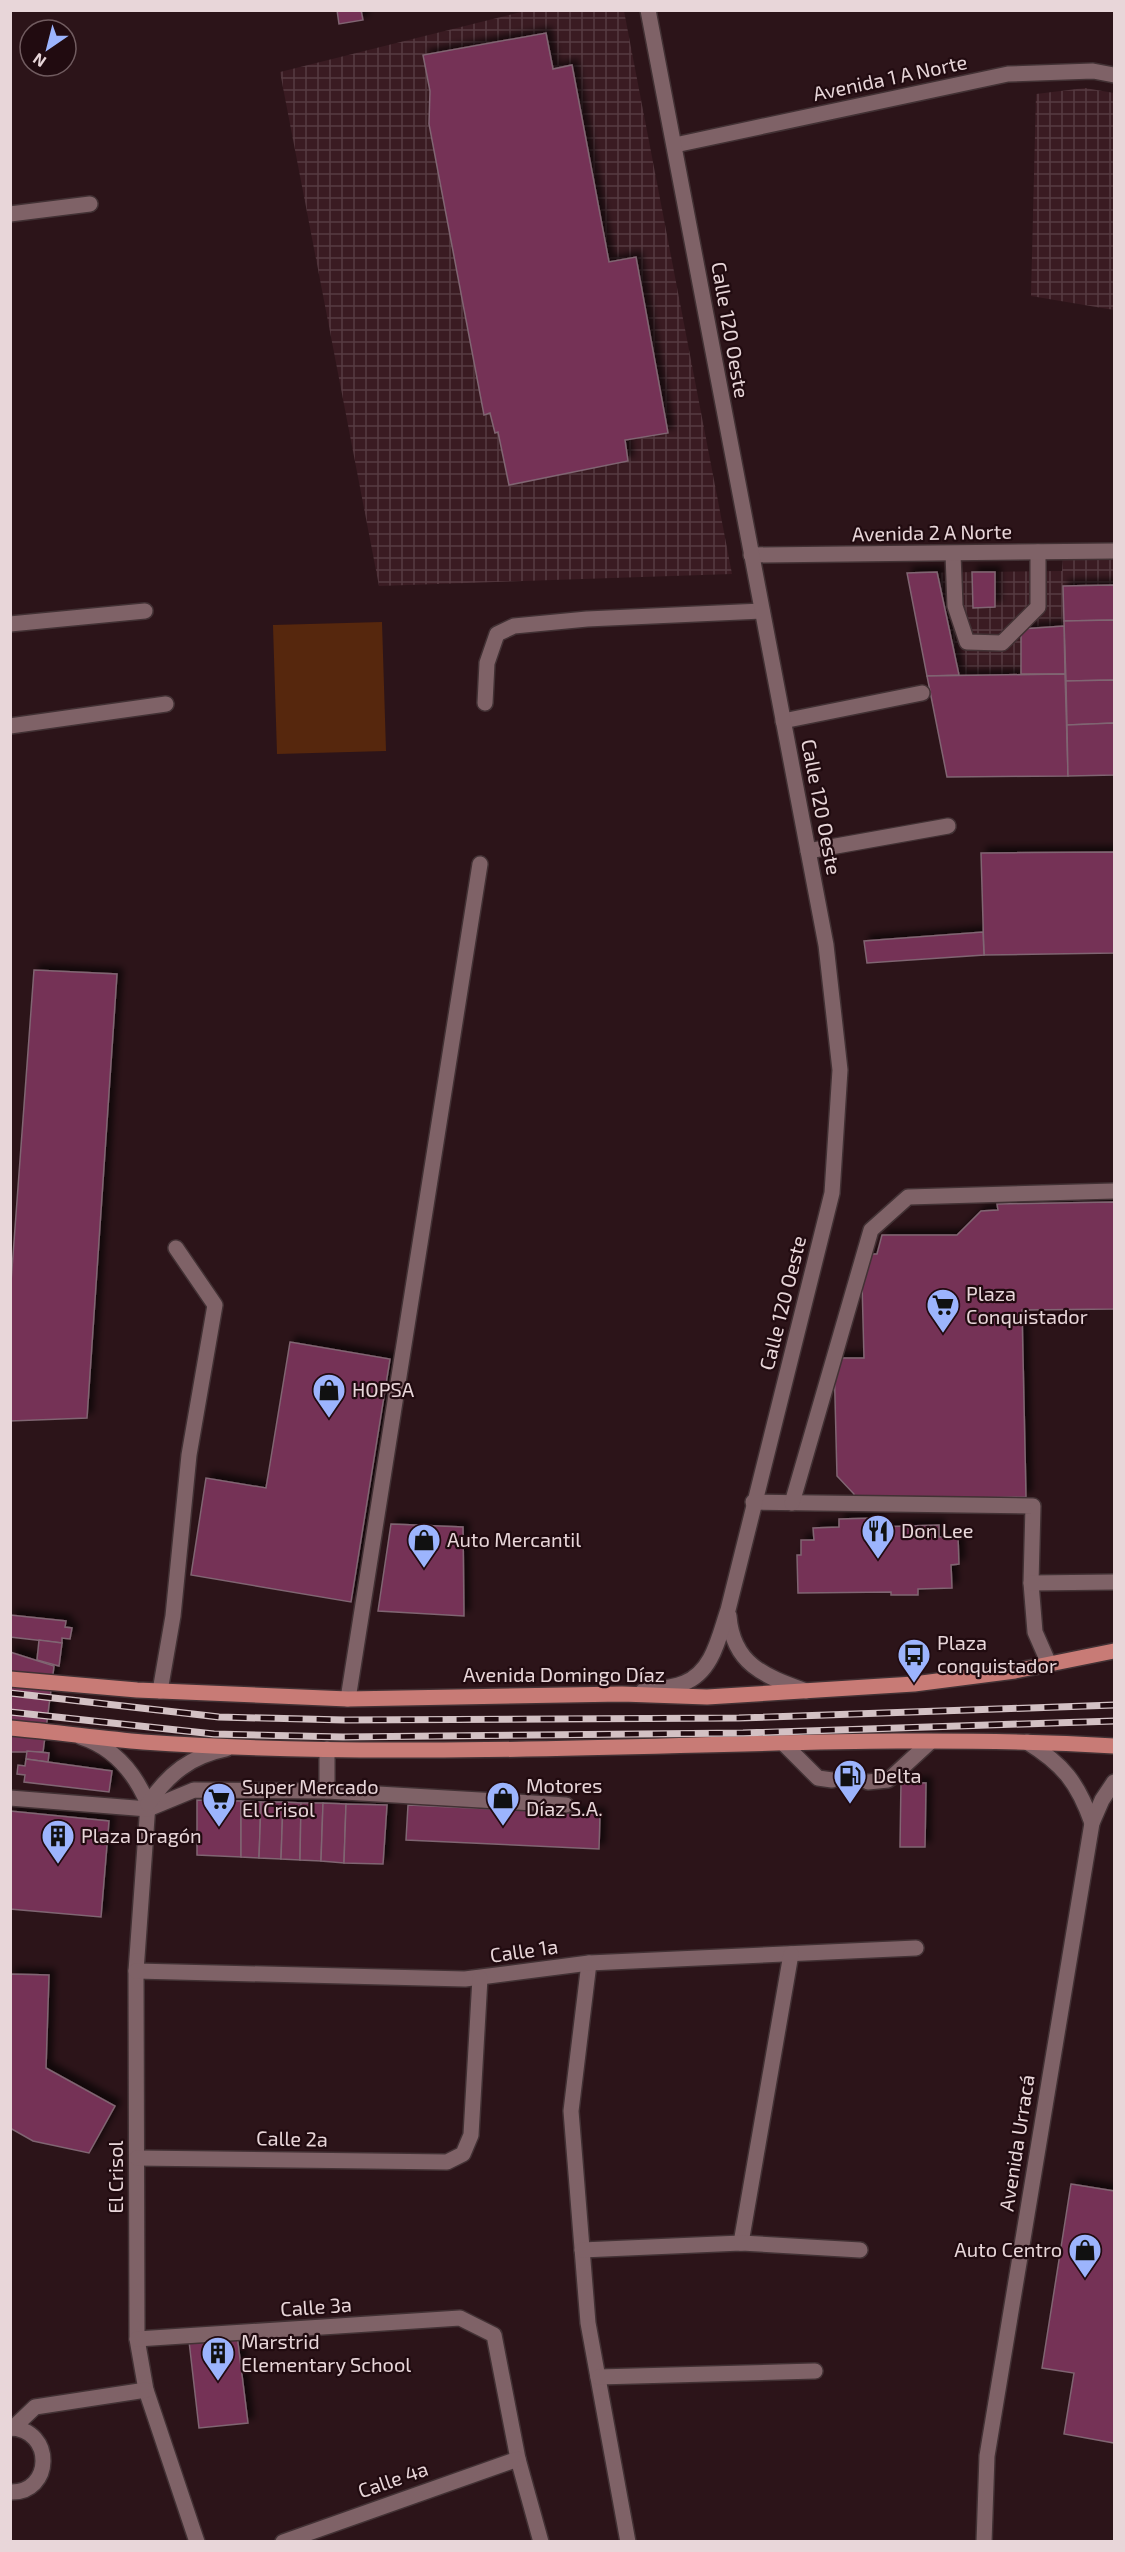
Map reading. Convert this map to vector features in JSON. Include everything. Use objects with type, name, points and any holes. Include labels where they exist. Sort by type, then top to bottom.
[{"type":"main road","name":"Avenida Domingo Díaz","points":[[10,1679],[160,1691],[348,1699],[622,1694],[707,1697],[914,1684],[1112,1652]]},
{"type":"main road","points":[[10,1728],[142,1742],[327,1749],[399,1750],[930,1742],[1027,1742],[1114,1746]]},
{"type":"street","name":"Calle 120 Oeste","points":[[622,1694],[684,1683],[698,1675],[711,1660],[728,1610],[753,1502],[832,1194],[840,1070],[826,945],[648,10]]},
{"type":"street","name":"Avenida 1 A Norte","points":[[675,145],[1008,74],[1093,71],[1114,75]]},
{"type":"street","points":[[10,214],[90,204]]},
{"type":"street","name":"Avenida 2 A Norte","points":[[751,555],[1114,551]]},
{"type":"street","points":[[953,554],[955,606],[967,642],[1002,643],[1038,607],[1038,552]]},
{"type":"street","points":[[10,624],[145,611]]},
{"type":"street","points":[[485,703],[487,663],[496,634],[514,626],[587,619],[762,611]]},
{"type":"street","points":[[783,721],[922,693]]},
{"type":"street","points":[[10,726],[166,704]]},
{"type":"street","points":[[808,851],[948,826]]},
{"type":"street","points":[[348,1699],[480,864]]},
{"type":"street","points":[[792,1503],[870,1230],[908,1197],[1114,1191]]},
{"type":"street","points":[[160,1691],[173,1616],[189,1455],[215,1305],[176,1248]]},
{"type":"street","points":[[753,1502],[1033,1506],[1031,1583],[1035,1632],[1049,1664]]},
{"type":"street","points":[[1031,1583],[1114,1582]]},
{"type":"street","name":"Calle 120 Oeste","points":[[728,1610],[730,1634],[750,1664],[774,1680],[810,1692]]},
{"type":"street","points":[[70,1734],[91,1740],[118,1758],[140,1784],[148,1807]]},
{"type":"street","points":[[868,1782],[893,1776],[930,1742]]},
{"type":"street","name":"Avenida Urracá","points":[[1027,1742],[1050,1756],[1069,1775],[1083,1797],[1092,1823]]},
{"type":"street","points":[[784,1744],[818,1778],[832,1780]]},
{"type":"street","points":[[148,1807],[160,1786],[175,1771],[194,1759],[236,1747]]},
{"type":"street","points":[[327,1749],[327,1791]]},
{"type":"street","name":"Avenida Urracá","points":[[984,2541],[987,2456],[1092,1823],[1102,1800],[1114,1782]]},
{"type":"street","points":[[10,1798],[148,1807],[194,1790],[327,1791],[566,1805]]},
{"type":"street","name":"El Crisol","points":[[148,1807],[136,1971],[137,2339],[146,2390],[197,2541]]},
{"type":"street","name":"Calle 1a","points":[[136,1971],[480,1978],[589,1963],[916,1948]]},
{"type":"street","points":[[741,2243],[791,1954]]},
{"type":"street","points":[[589,1963],[571,2111],[588,2324],[628,2541]]},
{"type":"street","name":"Calle 2a","points":[[137,2158],[447,2162],[463,2154],[471,2135],[480,1978]]},
{"type":"street","points":[[582,2250],[741,2243],[861,2250]]},
{"type":"street","name":"Calle 3a","points":[[137,2339],[460,2318],[494,2335],[518,2459]]},
{"type":"street","points":[[598,2377],[815,2371]]},
{"type":"street","points":[[12,2428],[35,2408],[146,2390]]},
{"type":"street","points":[[10,2492],[18,2492],[32,2486],[42,2473],[44,2458],[39,2443],[28,2432],[12,2428]]},
{"type":"street","points":[[518,2459],[541,2541]]},
{"type":"street","name":"Calle 4a","points":[[283,2541],[518,2459]]},
{"type":"shaded area","points":[[525,11],[624,11],[732,574],[379,586],[280,72]]},
{"type":"shaded area","points":[[1085,88],[1114,93],[1114,310],[1031,296],[1036,94]]},
{"type":"shaded area","points":[[1063,558],[1114,558],[1114,775],[947,777],[907,573],[1062,571]]},
{"type":"shaded area","points":[[382,622],[386,751],[277,754],[273,625]]},
{"type":"building","points":[[337,10],[361,10],[363,20],[339,24]]},
{"type":"building","points":[[546,33],[553,69],[572,65],[609,262],[636,257],[668,433],[625,440],[628,461],[509,485],[498,432],[495,433],[490,413],[484,415],[429,124],[430,91],[423,55]]},
{"type":"building","points":[[937,572],[959,675],[927,676],[907,573]]},
{"type":"building","points":[[972,572],[995,572],[995,607],[973,608]]},
{"type":"building","points":[[1114,585],[1114,620],[1064,621],[1063,586]]},
{"type":"building","points":[[1114,620],[1114,680],[1066,681],[1064,621]]},
{"type":"building","points":[[1064,626],[1065,674],[1021,674],[1021,629]]},
{"type":"building","points":[[1065,674],[1068,776],[947,777],[927,676]]},
{"type":"building","points":[[1114,680],[1114,723],[1067,725],[1066,681]]},
{"type":"building","points":[[1114,723],[1114,775],[1068,776],[1067,725]]},
{"type":"building","points":[[1114,852],[1114,953],[984,955],[981,853]]},
{"type":"building","points":[[983,932],[984,955],[867,963],[864,941]]},
{"type":"building","points":[[34,970],[117,974],[87,1418],[10,1421],[10,1296]]},
{"type":"building","name":"Plaza Conquistador","points":[[1114,1202],[1114,1309],[1022,1310],[1026,1497],[854,1500],[854,1494],[837,1476],[834,1358],[864,1358],[862,1283],[869,1254],[877,1254],[882,1235],[957,1235],[981,1211],[998,1210],[997,1204]]},
{"type":"building","name":"HOPSA","points":[[290,1342],[390,1359],[351,1602],[191,1575],[206,1478],[266,1488]]},
{"type":"building","name":"Don Lee","points":[[878,1518],[878,1527],[939,1525],[939,1537],[958,1537],[959,1564],[951,1565],[952,1588],[918,1589],[918,1595],[891,1595],[891,1592],[798,1593],[797,1555],[801,1555],[801,1540],[814,1540],[813,1528],[839,1527],[839,1519]]},
{"type":"building","name":"Auto Mercantil","points":[[391,1524],[463,1527],[464,1616],[378,1611]]},
{"type":"building","points":[[10,1615],[66,1621],[65,1627],[72,1628],[70,1639],[62,1638],[62,1643],[10,1637]]},
{"type":"building","points":[[39,1640],[62,1643],[59,1666],[37,1660]]},
{"type":"building","points":[[10,1652],[54,1666],[43,1752],[10,1752]]},
{"type":"building","points":[[27,1751],[49,1753],[48,1762],[26,1759]]},
{"type":"building","points":[[26,1759],[112,1771],[109,1792],[24,1782],[25,1775],[17,1774],[18,1765],[25,1766]]},
{"type":"building","points":[[901,1782],[926,1783],[925,1847],[900,1847]]},
{"type":"building","name":"Super Mercado El Crisol","points":[[197,1800],[241,1801],[241,1857],[197,1855]]},
{"type":"building","points":[[241,1801],[261,1802],[259,1858],[241,1857]]},
{"type":"building","points":[[261,1802],[283,1802],[281,1859],[259,1858]]},
{"type":"building","points":[[283,1802],[301,1803],[300,1860],[281,1859]]},
{"type":"building","points":[[301,1803],[323,1803],[321,1861],[300,1860]]},
{"type":"building","points":[[323,1803],[346,1804],[344,1863],[321,1861]]},
{"type":"building","points":[[346,1804],[387,1805],[383,1864],[344,1863]]},
{"type":"building","name":"Motores Díaz S.A.","points":[[408,1805],[600,1814],[599,1849],[406,1840]]},
{"type":"building","name":"Plaza Dragón","points":[[10,1811],[109,1821],[101,1917],[10,1909]]},
{"type":"building","points":[[10,1974],[49,1975],[46,2068],[115,2106],[89,2153],[33,2141],[10,2128]]},
{"type":"building","name":"Auto Centro","points":[[1071,2184],[1114,2191],[1114,2443],[1064,2434],[1074,2373],[1042,2368]]},
{"type":"building","name":"Marstrid Elementary School","points":[[237,2335],[248,2423],[199,2428],[189,2341]]},
{"type":"tunnel","points":[[832,1780],[868,1782]]},
{"type":"railway","points":[[10,1693],[219,1717],[344,1720],[739,1718],[1114,1705]]},
{"type":"railway","points":[[10,1712],[214,1734],[343,1737],[743,1733],[1114,1721]]},
{"type":"place","name":"Plaza Conquistador","points":[[943,1334]]},
{"type":"place","name":"HOPSA","points":[[329,1419]]},
{"type":"place","name":"Don Lee","points":[[878,1560]]},
{"type":"place","name":"Auto Mercantil","points":[[424,1569]]},
{"type":"place","name":"Plaza conquistador","points":[[914,1684]]},
{"type":"place","name":"Delta","points":[[850,1805]]},
{"type":"place","name":"Motores Díaz S.A.","points":[[503,1827]]},
{"type":"place","name":"Super Mercado El Crisol","points":[[219,1828]]},
{"type":"place","name":"Plaza Dragón","points":[[58,1865]]},
{"type":"place","name":"Auto Centro","points":[[1085,2279]]},
{"type":"place","name":"Marstrid Elementary School","points":[[218,2382]]}]
